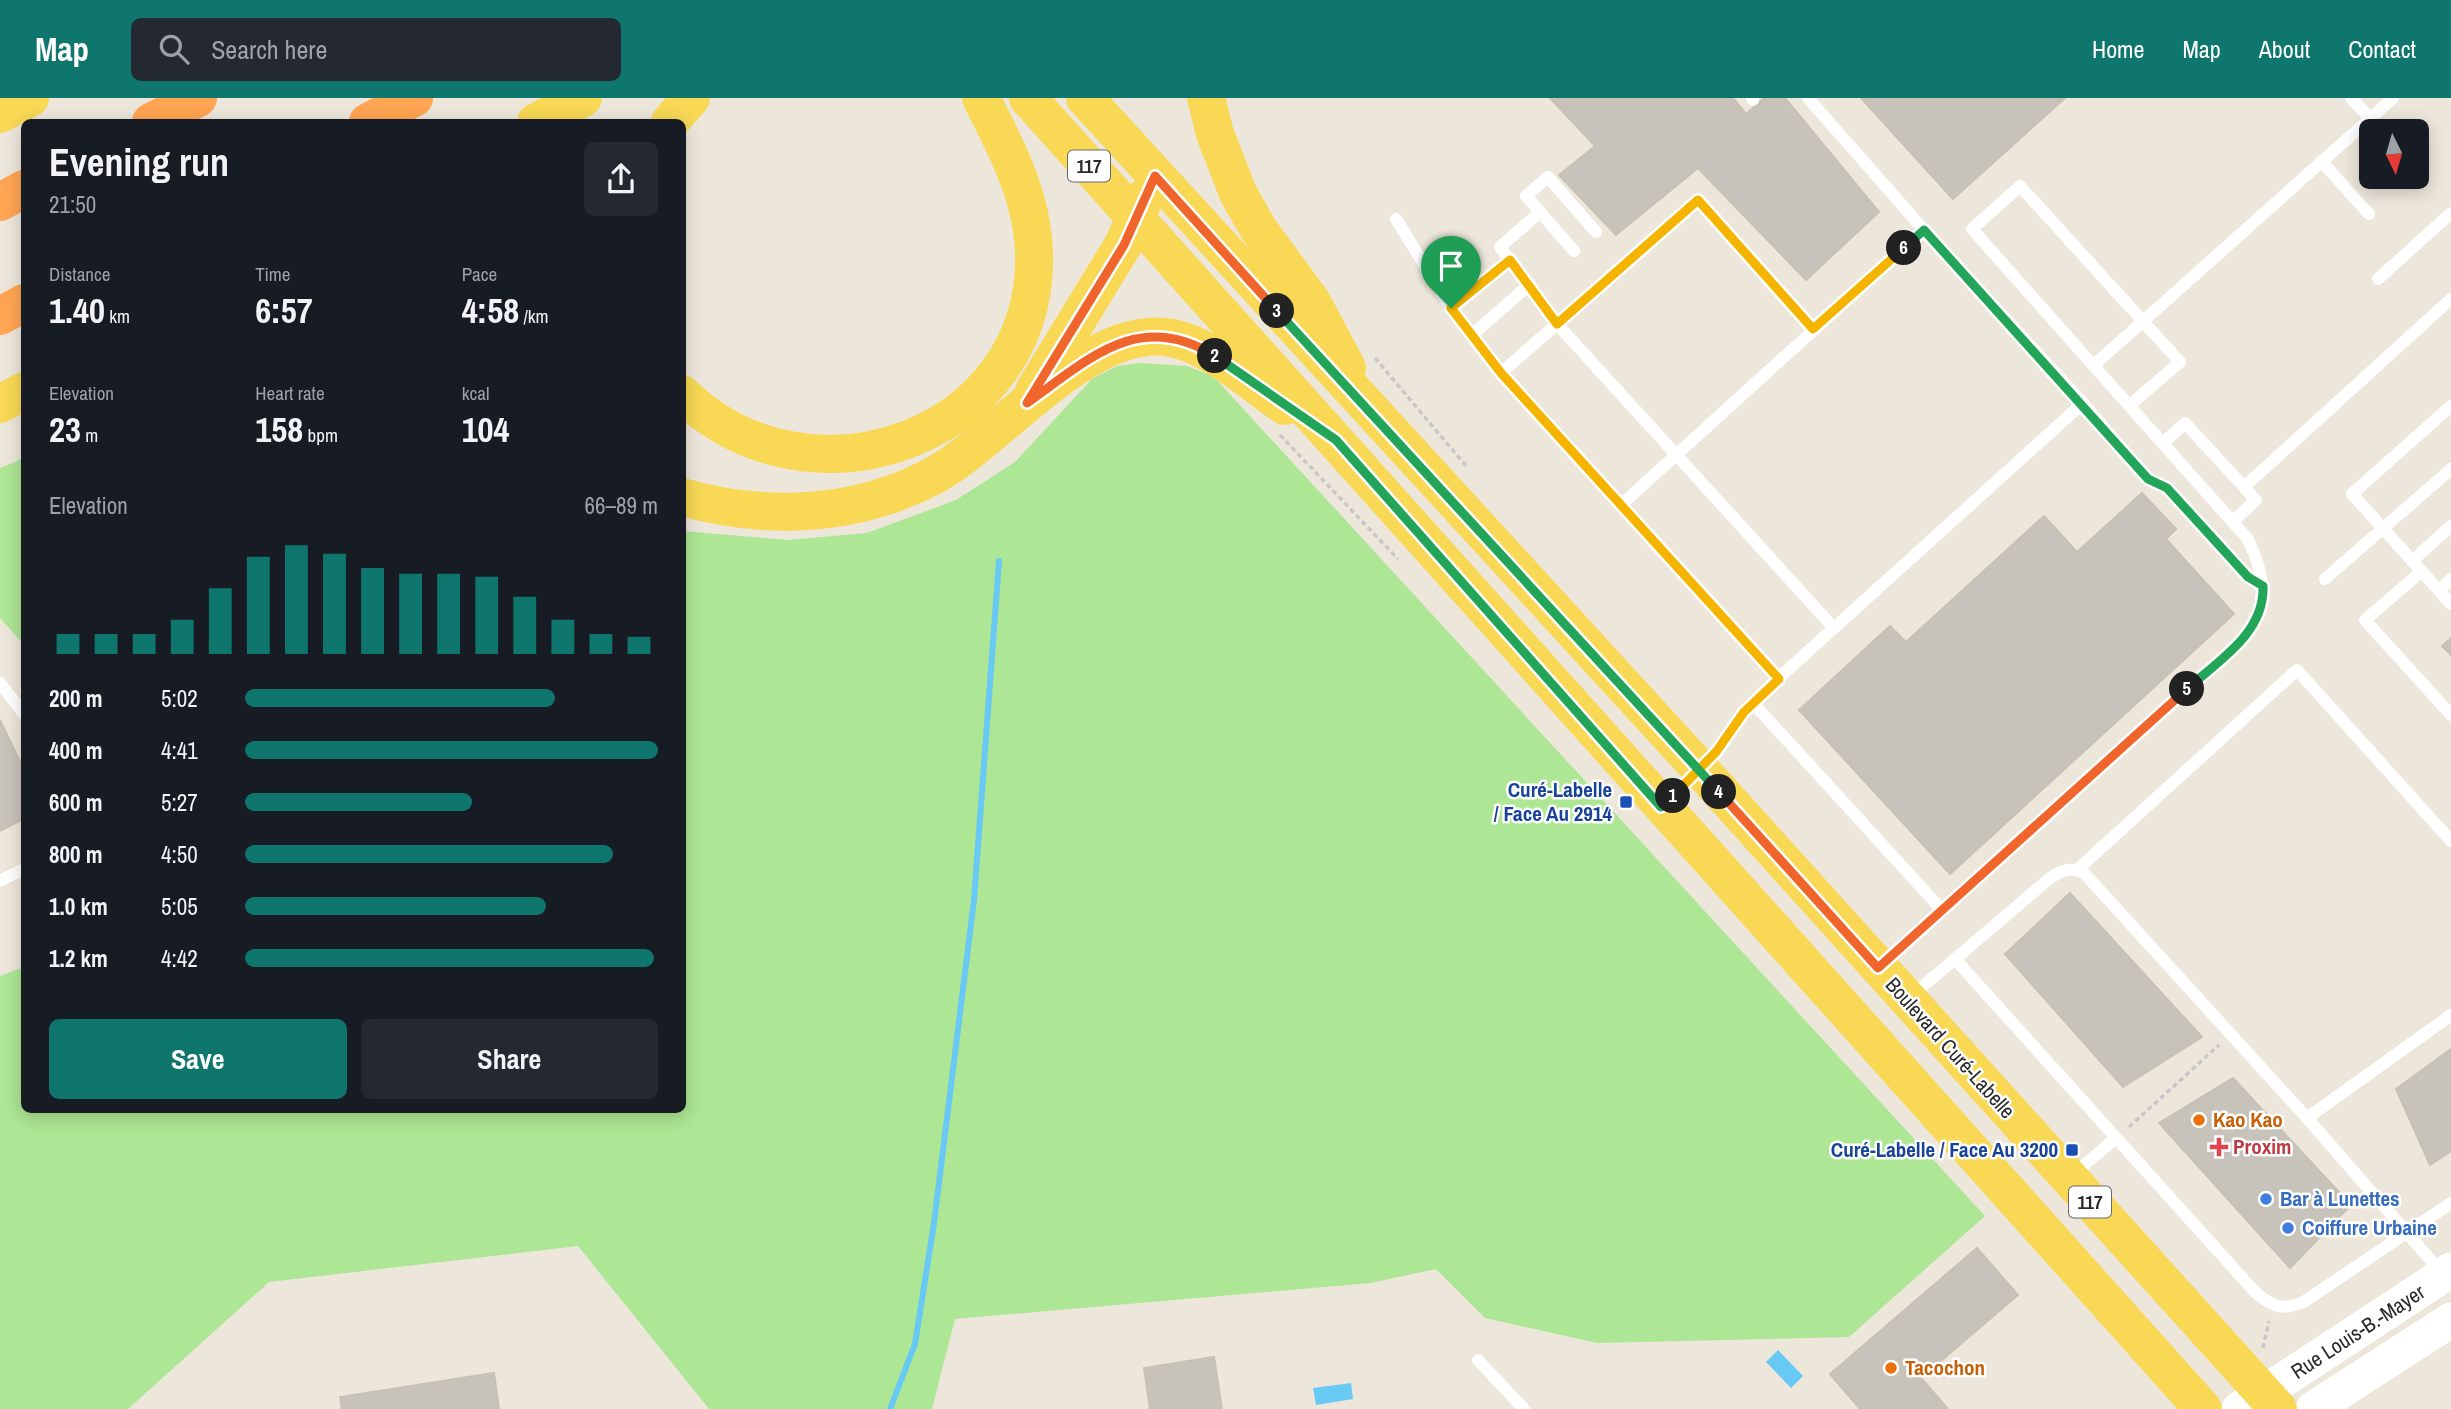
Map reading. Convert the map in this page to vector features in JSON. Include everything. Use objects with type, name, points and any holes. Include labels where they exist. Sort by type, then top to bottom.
[{"type":"highway","points":[[157,119],[198,98]]},
{"type":"highway","points":[[374,119],[414,98]]},
{"type":"highway","points":[[0,202],[21,191]]},
{"type":"highway","points":[[0,316],[21,305]]},
{"type":"main road","points":[[0,114],[30,98]]},
{"type":"main road","points":[[542,119],[583,98]]},
{"type":"main road","points":[[673,119],[691,98]]},
{"type":"main road","points":[[686,397],[715,421],[763,444],[795,453],[845,455],[875,451],[922,434],[948,418],[979,391],[1004,359],[1018,332],[1027,305],[1034,254],[1029,209],[1021,181],[1003,137],[981,98]]},
{"type":"main road","name":"117","points":[[1028,98],[2203,1409]]},
{"type":"main road","name":"Boulevard Curé-Labelle","points":[[1085,98],[1700,769],[2260,1393]]},
{"type":"main road","points":[[1206,98],[1215,134],[1238,193],[1259,230],[1312,302],[1371,413]]},
{"type":"main road","points":[[1027,403],[1124,245],[1155,176]]},
{"type":"main road","points":[[686,498],[724,507],[769,513],[806,512],[865,502],[942,470],[989,438],[1027,403],[1107,347],[1145,337],[1171,338],[1214,356],[1336,440]]},
{"type":"main road","points":[[0,404],[21,393]]},
{"type":"main road","points":[[0,428],[21,421]]},
{"type":"street","name":"Rue Louis-B.-Mayer","points":[[2260,1393],[2447,1272]]},
{"type":"street","name":"Rue Louis-B.-Mayer","points":[[2314,1409],[2451,1320]]},
{"type":"lane","points":[[1808,98],[1924,230],[2083,403],[2148,479],[2167,488],[2248,577],[2263,586]]},
{"type":"lane","points":[[2351,98],[2370,118]]},
{"type":"lane","points":[[2094,365],[2393,98]]},
{"type":"lane","points":[[2321,162],[2368,214]]},
{"type":"lane","points":[[1574,251],[1526,196],[1548,177],[1596,232]]},
{"type":"lane","points":[[1878,968],[2244,638],[2261,610],[2263,586],[2255,553],[2233,521],[1972,229],[2020,186],[2180,362],[2130,405]]},
{"type":"lane","points":[[1501,373],[1698,200],[1813,329]]},
{"type":"lane","points":[[1540,212],[1500,247],[1557,324],[1834,628]]},
{"type":"lane","points":[[2378,279],[2451,213]]},
{"type":"lane","points":[[1396,219],[1451,308],[1501,373],[1779,679]]},
{"type":"lane","points":[[1621,505],[1924,230]]},
{"type":"lane","points":[[1451,308],[1510,260]]},
{"type":"lane","points":[[1472,335],[1530,284]]},
{"type":"lane","points":[[2244,487],[2451,299]]},
{"type":"lane","points":[[1661,807],[1700,769],[1753,703],[2083,403]]},
{"type":"lane","points":[[2451,406],[2351,494],[2451,604]]},
{"type":"lane","points":[[2163,443],[2185,423],[2256,500],[2233,521]]},
{"type":"lane","points":[[2325,579],[2451,469]]},
{"type":"lane","points":[[2412,561],[2451,526]]},
{"type":"lane","points":[[2421,571],[2365,620],[2451,715]]},
{"type":"lane","points":[[2438,590],[2451,579]]},
{"type":"lane","points":[[1906,1000],[2050,878],[2068,869],[2078,869],[2297,670],[2451,841]]},
{"type":"lane","points":[[0,682],[21,710]]},
{"type":"lane","points":[[1753,703],[1942,910]]},
{"type":"lane","points":[[2078,869],[2447,1272]]},
{"type":"lane","points":[[0,881],[21,870]]},
{"type":"lane","points":[[1955,959],[2255,1292],[2279,1308],[2295,1306],[2305,1301],[2451,1203]]},
{"type":"lane","points":[[2307,1118],[2451,1015]]},
{"type":"lane","points":[[2068,1178],[2116,1138]]},
{"type":"lane","points":[[1478,1360],[1524,1409]]},
{"type":"path","points":[[2141,1115],[2219,1046]]},
{"type":"path","points":[[2260,1393],[2270,1317]]},
{"type":"green space","points":[[1140,363],[1187,366],[1213,376],[1985,1216],[1849,1337],[1597,1343],[1485,1318],[1436,1269],[1370,1283],[955,1319],[932,1409],[709,1409],[578,1246],[269,1282],[128,1409],[0,1409],[0,976],[21,968],[21,1113],[686,1113],[686,531],[787,540],[867,533],[956,500],[1015,462],[1092,379],[1117,366]]},
{"type":"green space","points":[[21,459],[21,642],[0,618],[0,468]]},
{"type":"water","points":[[1778,1350],[1803,1376],[1791,1388],[1766,1362]]},
{"type":"water","points":[[1351,1383],[1353,1399],[1316,1405],[1313,1388]]},
{"type":"building","points":[[1550,98],[1733,98],[1746,114],[1764,98],[1785,98],[1879,212],[1806,280],[1698,168],[1616,235],[1559,175],[1595,146]]},
{"type":"building","points":[[1861,98],[2065,98],[1953,199]]},
{"type":"building","points":[[2142,493],[2176,529],[2166,539],[2234,614],[1950,874],[1799,710],[1890,626],[1906,642],[2044,516],[2077,552]]},
{"type":"building","points":[[2451,638],[2451,655],[2442,646]]},
{"type":"building","points":[[0,720],[21,764],[21,820],[0,831]]},
{"type":"building","points":[[2070,893],[2202,1037],[2123,1087],[2005,954]]},
{"type":"building","points":[[2451,1049],[2451,1151],[2430,1165],[2396,1089]]},
{"type":"building","points":[[2233,1078],[2351,1205],[2290,1268],[2159,1123]]},
{"type":"building","points":[[1977,1248],[2018,1295],[1921,1378],[1948,1409],[1860,1409],[1830,1374]]},
{"type":"building","points":[[1214,1357],[1222,1409],[1150,1409],[1144,1368]]},
{"type":"building","points":[[494,1373],[499,1409],[342,1409],[340,1397]]},
{"type":"building","points":[[1919,1378],[1947,1409],[1885,1409]]},
{"type":"waterway","points":[[890,1409],[915,1344],[934,1223],[974,900],[999,561]]},
{"type":"place","name":"Curé-Labelle / Face Au 2914","points":[[1626,802]]},
{"type":"place","name":"Kao Kao","points":[[2199,1120]]},
{"type":"place","name":"Proxim","points":[[2219,1147]]},
{"type":"place","name":"Curé-Labelle / Face Au 3200","points":[[2072,1150]]},
{"type":"place","name":"Bar à Lunettes","points":[[2266,1199]]},
{"type":"place","name":"Coiffure Urbaine","points":[[2288,1228]]},
{"type":"place","name":"Tacochon","points":[[1891,1368]]},
{"type":"route","points":[[1451,308],[1501,373],[1779,679],[1744,712],[1725,742],[1700,769],[1661,807],[1336,440],[1208,352],[1171,338],[1131,339],[1094,354],[1027,403],[1124,245],[1155,176],[1700,769],[1878,968],[2244,638],[2261,610],[2263,586],[2248,577],[2167,488],[2148,479],[2083,403],[1924,230],[1813,329],[1698,200],[1557,324],[1544,302],[1510,260],[1451,308]]}]
